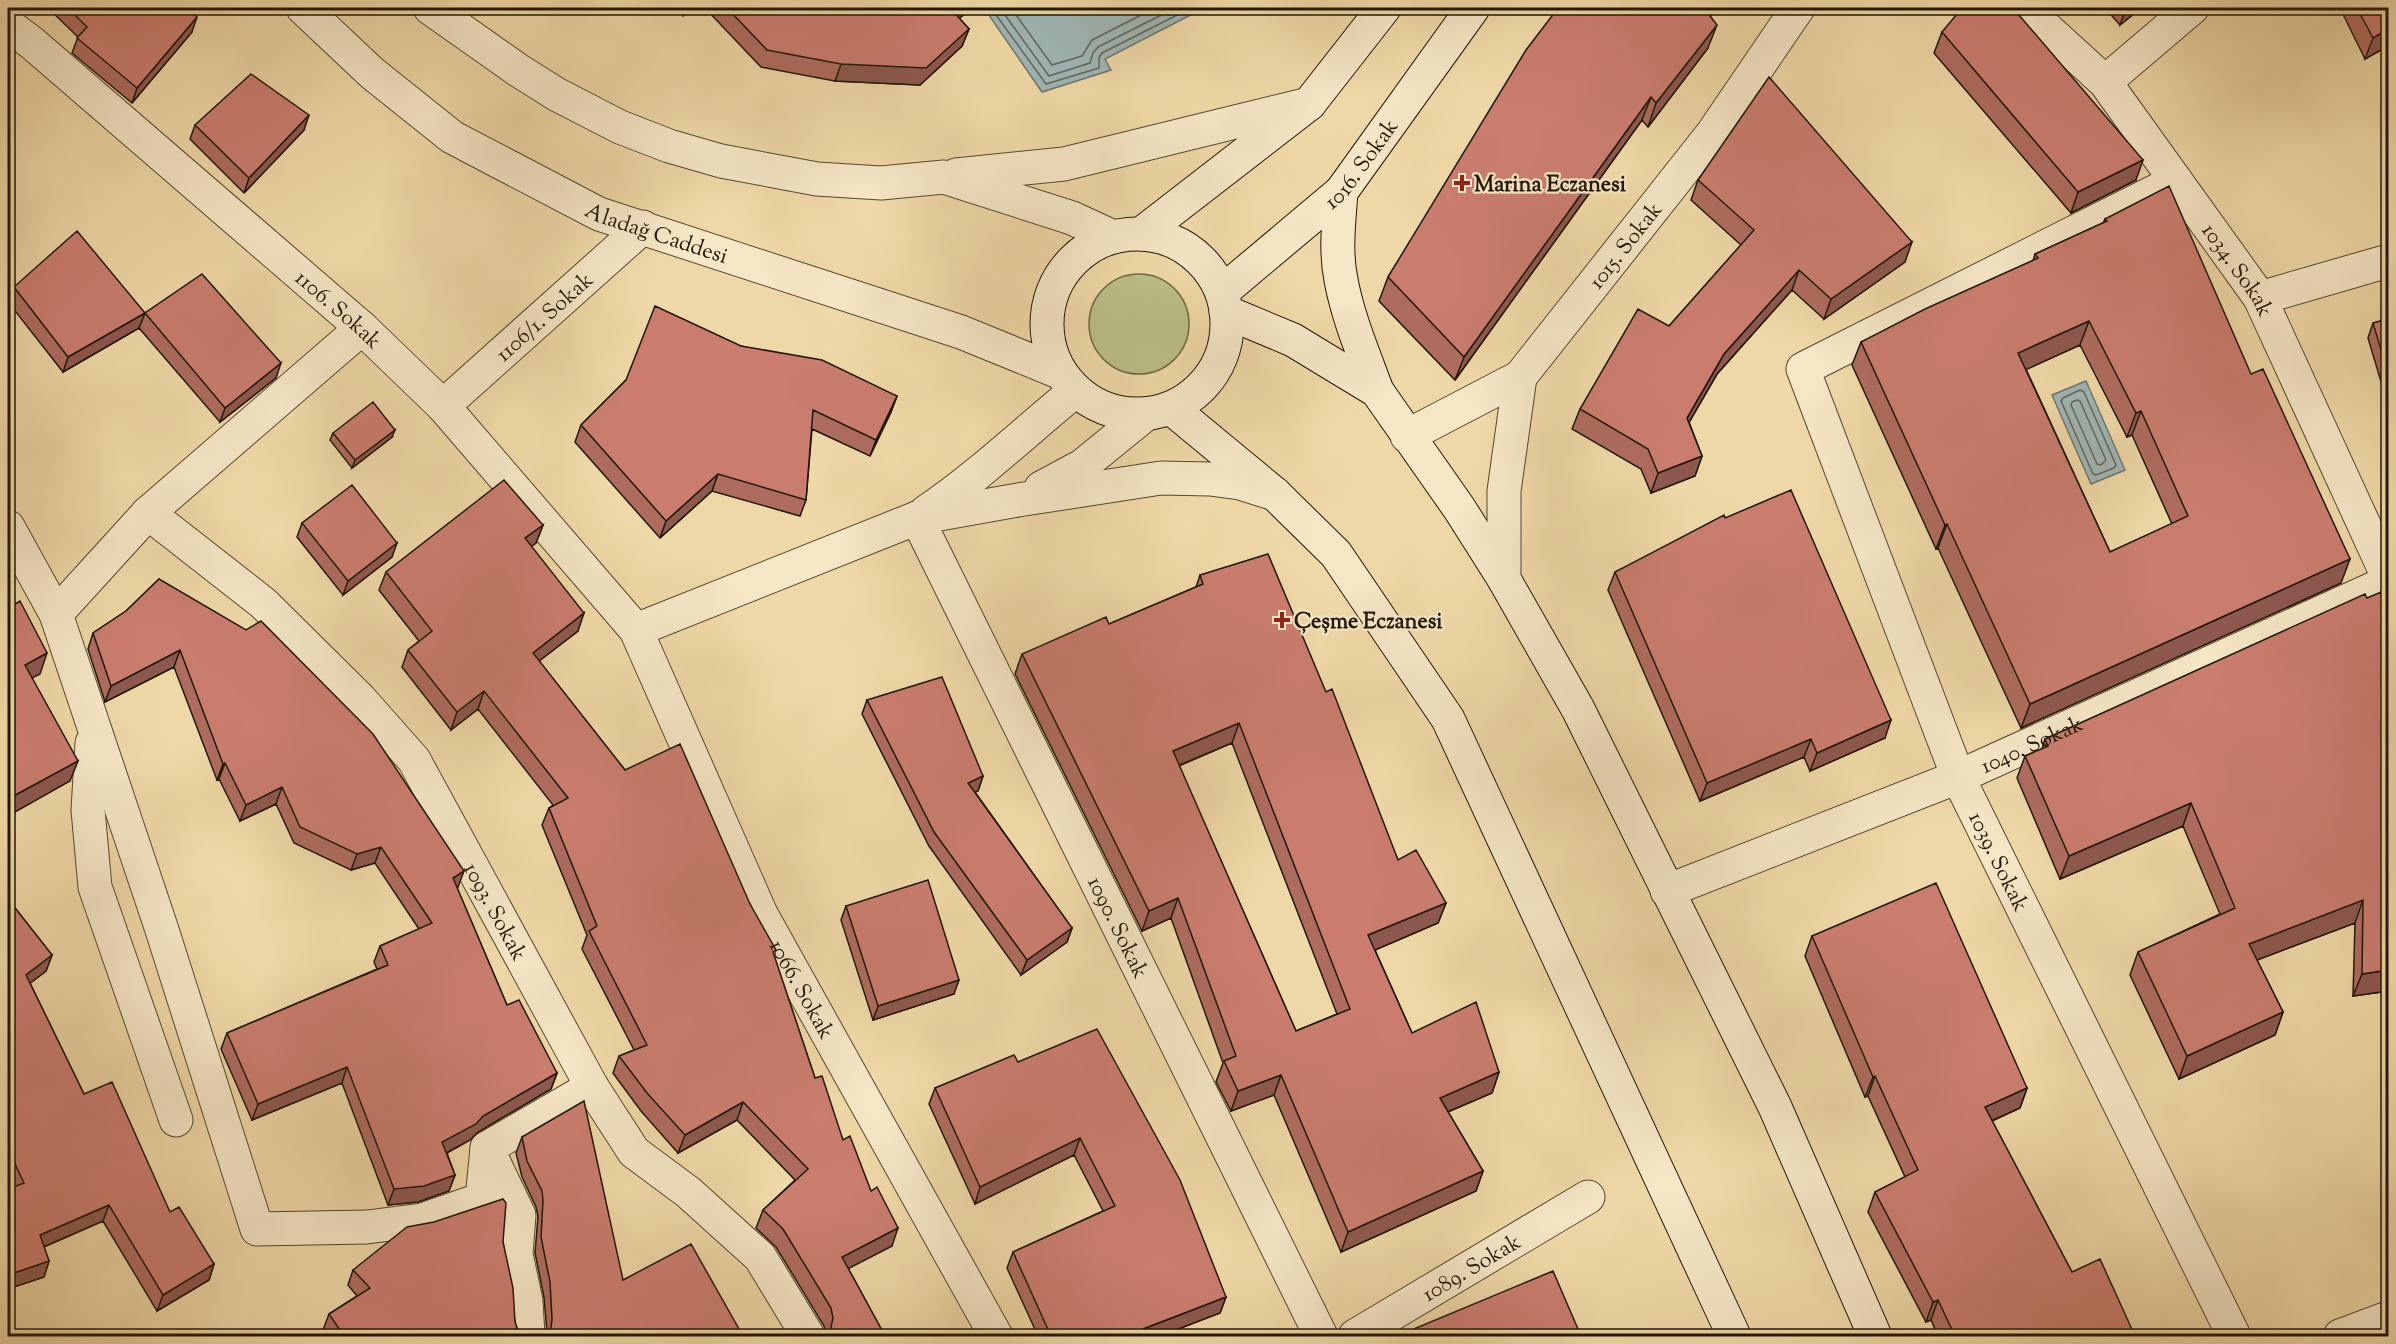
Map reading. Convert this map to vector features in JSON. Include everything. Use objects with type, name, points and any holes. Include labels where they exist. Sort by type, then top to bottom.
[{"type":"street","name":"Aladağ Caddesi","points":[[303,8],[372,74],[452,137],[599,214],[961,332],[1067,381]]},
{"type":"street","points":[[430,8],[518,70],[620,127],[669,146],[722,161],[817,179],[881,183],[1064,164],[1309,104]]},
{"type":"street","points":[[1384,8],[1309,104],[1127,235],[1087,248],[1067,267],[1052,291],[1046,318],[1048,345],[1067,381],[1096,405],[1120,413],[1158,411],[1275,494],[1336,554],[1448,719],[1734,1336]]},
{"type":"street","name":"1016. Sokak","points":[[1224,302],[1341,192],[1473,8]]},
{"type":"street","name":"1015. Sokak","points":[[1407,436],[1520,377],[1712,134],[1798,8]]},
{"type":"street","name":"1034. Sokak","points":[[2024,8],[2105,82],[2260,298],[2388,577]]},
{"type":"street","points":[[2105,82],[2192,8]]},
{"type":"street","name":"1106. Sokak","points":[[8,25],[32,43],[362,328],[443,406],[636,630]]},
{"type":"street","points":[[944,177],[1127,235],[1169,240],[1194,254],[1212,275],[1224,302],[1227,332],[1223,351],[1215,369],[1196,392],[1158,411],[1082,466],[1018,500]]},
{"type":"street","name":"1039. Sokak","points":[[2176,181],[1803,369],[1958,777],[2234,1336]]},
{"type":"street","points":[[1341,192],[1337,242],[1341,280],[1353,325],[1377,391],[1460,508],[1504,579],[1578,709],[1775,1107],[1875,1336]]},
{"type":"street","name":"1106/1. Sokak","points":[[443,406],[643,227]]},
{"type":"street","points":[[2260,298],[2388,261]]},
{"type":"street","points":[[1224,302],[1293,340],[1377,391]]},
{"type":"street","points":[[56,614],[148,513],[362,328]]},
{"type":"street","points":[[1504,579],[1504,491],[1520,377]]},
{"type":"street","points":[[918,518],[959,489],[1067,381]]},
{"type":"street","points":[[636,630],[918,518],[1161,478],[1210,479],[1240,483],[1275,494]]},
{"type":"street","name":"1093. Sokak","points":[[148,513],[263,603],[360,699],[414,760],[592,1087],[634,1152],[688,1192],[760,1257],[807,1336]]},
{"type":"street","name":"1090. Sokak","points":[[918,518],[1321,1336]]},
{"type":"street","points":[[8,527],[56,614],[162,930],[257,1229],[367,1227],[422,1220],[482,1199],[487,1148]]},
{"type":"street","name":"1040. Sokak","points":[[1667,891],[1958,777],[2388,582]]},
{"type":"street","name":"1066. Sokak","points":[[636,630],[761,914],[996,1336]]},
{"type":"street","points":[[93,726],[88,810],[95,887],[176,1120]]},
{"type":"street","points":[[487,1148],[592,1087]]},
{"type":"street","points":[[487,1148],[519,1215],[516,1254],[526,1301],[528,1336]]},
{"type":"street","name":"1089. Sokak","points":[[1355,1336],[1587,1197]]},
{"type":"street","points":[[2340,1336],[2388,1318]]},
{"type":"green space","points":[[1139,274],[1167,282],[1181,296],[1189,324],[1181,352],[1167,366],[1139,374],[1111,366],[1097,352],[1089,324],[1097,296],[1111,282]]},
{"type":"water","points":[[984,8],[1204,8],[1105,59],[1111,70],[1042,92]]},
{"type":"water","points":[[2086,381],[2125,470],[2091,484],[2052,395]]},
{"type":"building","points":[[68,8],[186,8],[197,17],[137,88],[77,38],[87,27]]},
{"type":"building","points":[[727,8],[957,8],[953,11],[969,29],[926,68],[841,64],[767,50]]},
{"type":"building","points":[[1558,8],[1704,8],[1717,25],[1656,103],[1651,97],[1464,357],[1388,277],[1526,50]]},
{"type":"building","points":[[1962,8],[2013,8],[2143,160],[2078,192],[1942,32]]},
{"type":"building","points":[[2357,8],[2388,8],[2388,29],[2373,38]]},
{"type":"building","points":[[251,74],[309,115],[249,178],[195,125]]},
{"type":"building","points":[[1769,77],[1912,242],[1831,299],[1799,270],[1724,354],[1687,418],[1702,456],[1658,473],[1648,449],[1580,409],[1638,309],[1669,326],[1754,230],[1698,180]]},
{"type":"building","points":[[2169,186],[2251,374],[2263,369],[2350,559],[2030,704],[1861,342],[1925,309],[2038,258],[2035,254],[2107,221],[2105,219]],"holes":[[[2089,321],[2136,413],[2141,411],[2188,516],[2110,552],[2018,353]]]},
{"type":"building","points":[[77,231],[145,313],[68,357],[14,287]]},
{"type":"building","points":[[202,274],[281,363],[225,408],[145,313]]},
{"type":"building","points":[[655,306],[741,346],[822,360],[897,396],[876,440],[813,410],[806,500],[718,474],[666,521],[581,425],[626,380]]},
{"type":"building","points":[[2388,319],[2388,373],[2373,323]]},
{"type":"building","points":[[373,402],[395,430],[355,460],[333,433]]},
{"type":"building","points":[[504,480],[543,525],[525,538],[584,613],[533,653],[625,770],[680,744],[750,904],[776,950],[773,952],[815,1078],[822,1076],[843,1140],[850,1136],[871,1191],[877,1187],[898,1228],[842,1257],[885,1336],[835,1336],[831,1327],[833,1318],[831,1308],[783,1229],[763,1210],[808,1169],[743,1102],[685,1135],[647,1093],[619,1056],[647,1045],[589,931],[597,926],[549,808],[568,798],[484,691],[457,712],[408,650],[432,631],[386,572]]},
{"type":"building","points":[[352,485],[397,543],[348,581],[302,523]]},
{"type":"building","points":[[1791,490],[1891,720],[1817,753],[1811,739],[1707,783],[1615,572],[1724,515],[1725,518]]},
{"type":"building","points":[[1268,554],[1326,692],[1332,689],[1398,860],[1416,850],[1446,903],[1368,935],[1412,1033],[1476,1002],[1499,1072],[1440,1098],[1483,1171],[1348,1232],[1281,1075],[1238,1091],[1224,1061],[1236,1056],[1178,898],[1149,911],[1022,654],[1106,617],[1109,624],[1203,584],[1200,575]],"holes":[[[1239,723],[1350,1009],[1296,1031],[1173,751]]]},
{"type":"building","points":[[159,579],[246,630],[261,621],[373,734],[464,871],[453,878],[507,1005],[519,1000],[557,1073],[483,1116],[476,1124],[442,1142],[455,1175],[424,1186],[394,1189],[347,1067],[258,1104],[227,1033],[388,965],[380,946],[432,923],[381,847],[357,854],[300,827],[282,787],[246,805],[225,763],[223,764],[180,650],[111,686],[93,633],[126,611]]},
{"type":"building","points":[[2381,592],[2388,613],[2388,970],[2362,974],[2363,900],[2249,944],[2283,1012],[2187,1056],[2138,952],[2235,908],[2191,803],[2069,856],[2025,756],[2048,746],[2045,739],[2365,594],[2367,598]]},
{"type":"building","points":[[20,601],[47,653],[25,665],[78,761],[8,799],[8,608]]},
{"type":"building","points":[[942,677],[983,776],[968,783],[1072,928],[1027,960],[934,832],[867,700]]},
{"type":"building","points":[[928,880],[959,980],[878,1006],[846,906]]},
{"type":"building","points":[[1936,883],[2027,1088],[1985,1107],[2072,1272],[2100,1259],[2135,1336],[1955,1336],[1938,1300],[1933,1302],[1875,1192],[1918,1170],[1875,1076],[1873,1077],[1812,936]]},
{"type":"building","points":[[8,899],[52,955],[26,975],[84,1094],[112,1082],[170,1212],[179,1207],[214,1264],[163,1295],[109,1205],[40,1235],[49,1261],[8,1275],[8,1189],[24,1183],[8,1149]]},
{"type":"building","points":[[1097,1029],[1180,1180],[1226,1297],[1143,1329],[1144,1331],[1132,1336],[1051,1336],[1013,1252],[1115,1206],[1080,1138],[980,1187],[935,1088],[1014,1055],[1018,1062]]},
{"type":"building","points":[[584,1101],[623,1280],[691,1244],[743,1336],[544,1336],[551,1328],[552,1319],[550,1282],[541,1237],[543,1200],[542,1191],[527,1161],[522,1137]]},
{"type":"building","points":[[503,1199],[506,1203],[503,1242],[513,1288],[515,1322],[518,1331],[525,1336],[416,1336],[414,1330],[405,1336],[344,1336],[329,1314],[370,1288],[353,1270],[407,1227],[434,1222]]},
{"type":"building","points":[[1553,1271],[1581,1336],[1397,1336]]},
{"type":"place","name":"Marina Eczanesi","points":[[1462,183]]},
{"type":"place","name":"Çeşme Eczanesi","points":[[1282,620]]}]
